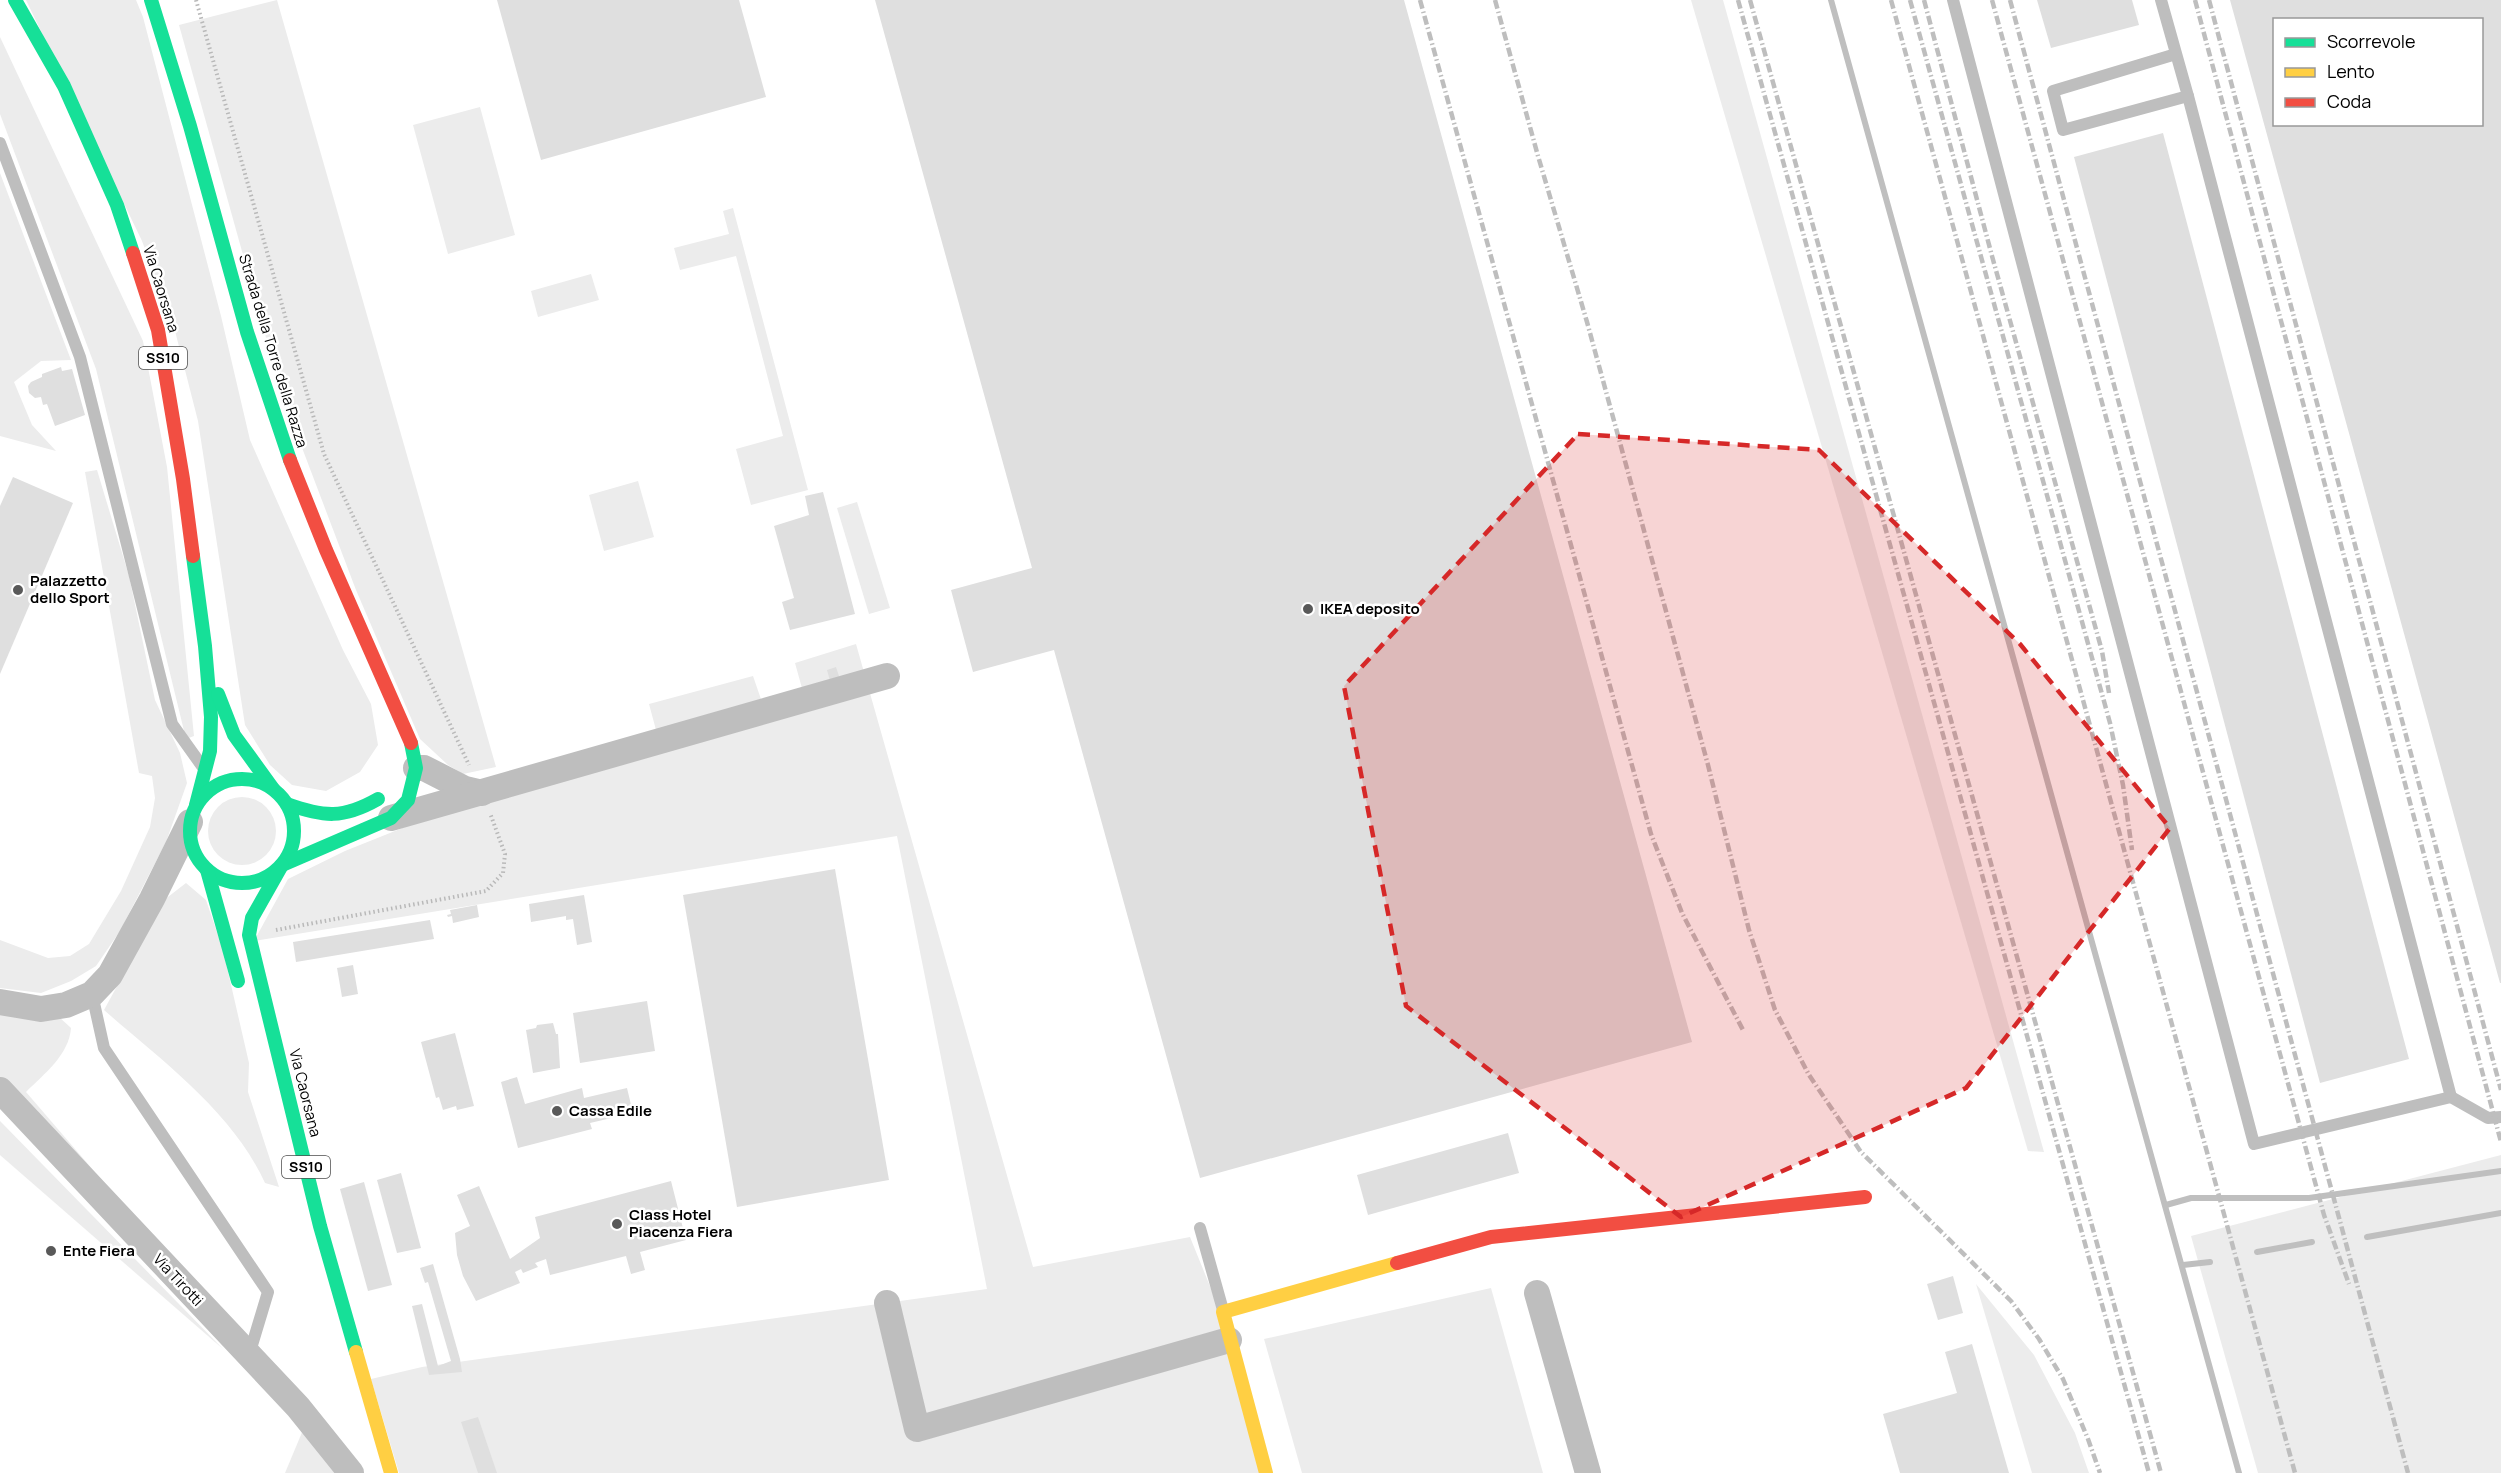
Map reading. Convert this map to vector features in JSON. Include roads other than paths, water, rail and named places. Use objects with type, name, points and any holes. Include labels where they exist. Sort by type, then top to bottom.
[{"type":"main road","name":"Via Caorsana","points":[[15,0],[64,86],[99,162],[117,205],[158,330],[183,479],[205,646]]},
{"type":"main road","name":"Strada della Torre della Razza","points":[[151,0],[187,115],[247,332],[280,437],[326,550],[414,750],[402,780]]},
{"type":"main road","name":"SS10","points":[[193,814],[210,751],[211,717],[205,646]]},
{"type":"main road","name":"SS10","points":[[205,646],[222,710],[234,735],[274,790]]},
{"type":"main road","points":[[282,865],[290,851],[294,835],[293,819],[287,804],[274,790],[259,781],[241,779],[223,782],[208,791],[193,814],[190,840],[196,857],[207,870],[221,879],[237,883],[261,879],[282,865],[391,818],[408,800],[402,780],[351,814],[333,816],[305,811],[287,804]]},
{"type":"main road","name":"Via Caorsana","points":[[282,865],[265,891],[252,918],[249,935],[320,1226],[391,1473]]},
{"type":"main road","points":[[207,870],[242,995]]},
{"type":"main road","points":[[1266,1473],[1223,1312],[1491,1237],[1865,1197]]},
{"type":"street","points":[[391,818],[887,676]]},
{"type":"street","points":[[402,780],[430,771],[465,789],[482,793]]},
{"type":"street","points":[[0,1002],[41,1009],[66,1005],[92,994],[110,975],[152,899],[193,814]]},
{"type":"street","points":[[152,899],[176,877],[191,871],[207,870]]},
{"type":"street","name":"Via Tirotti","points":[[0,1090],[298,1407],[351,1473]]},
{"type":"street","points":[[1537,1293],[1588,1473]]},
{"type":"street","points":[[887,1303],[917,1430],[1229,1340]]},
{"type":"lane","points":[[1953,0],[2254,1144],[2451,1097],[2488,1118],[2501,1117]]},
{"type":"lane","points":[[2161,0],[2451,1097]]},
{"type":"lane","points":[[2176,54],[2054,91],[2063,130],[2188,96]]},
{"type":"lane","points":[[0,143],[80,357],[172,724],[206,772]]},
{"type":"lane","points":[[92,994],[104,1048],[268,1292],[249,1355]]},
{"type":"lane","points":[[1200,1228],[1223,1312]]},
{"type":"waterway","points":[[1831,0],[2239,1473]]},
{"type":"waterway","points":[[2166,1205],[2191,1198],[2309,1198],[2501,1171]]},
{"type":"waterway","points":[[2367,1237],[2501,1213]]},
{"type":"waterway","points":[[2257,1252],[2312,1242]]},
{"type":"waterway","points":[[2183,1265],[2210,1262]]},
{"type":"railway","points":[[1420,0],[1651,834],[1682,913],[1743,1030]]},
{"type":"railway","points":[[1495,0],[1587,322],[1708,765],[1749,930],[1775,1010],[1809,1075],[1861,1152],[2011,1301],[2039,1339],[2063,1379],[2100,1473]]},
{"type":"railway","points":[[1738,0],[2149,1473]]},
{"type":"railway","points":[[1750,0],[2161,1473]]},
{"type":"railway","points":[[1891,0],[2295,1473]]},
{"type":"railway","points":[[1910,0],[2110,723],[2123,785],[2132,850]]},
{"type":"railway","points":[[1924,0],[1992,256],[2102,651],[2109,693]]},
{"type":"railway","points":[[1992,0],[2324,1215],[2349,1284]]},
{"type":"railway","points":[[2010,0],[2408,1473]]},
{"type":"railway","points":[[2195,0],[2501,1142]]},
{"type":"railway","points":[[2209,0],[2501,1090]]},
{"type":"place","name":"Palazzetto dello Sport","points":[[18,590]]},
{"type":"place","name":"IKEA deposito","points":[[1308,609]]},
{"type":"place","name":"Cassa Edile","points":[[557,1111]]},
{"type":"place","name":"Class Hotel Piacenza Fiera","points":[[617,1224]]},
{"type":"place","name":"Ente Fiera","points":[[51,1251]]}]
